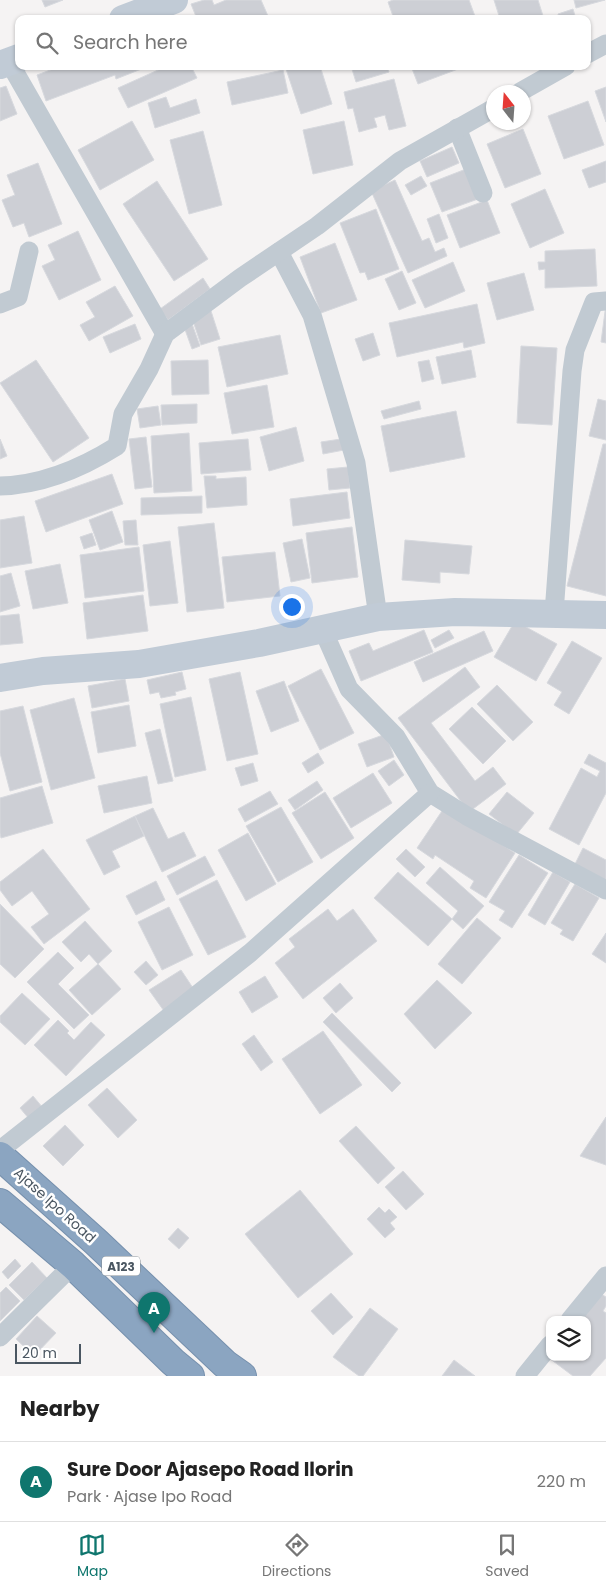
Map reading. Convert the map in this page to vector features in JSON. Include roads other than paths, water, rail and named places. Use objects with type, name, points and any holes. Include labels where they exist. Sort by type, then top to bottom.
[{"type":"highway","name":"Ajase Ipo Road","points":[[0,1156],[96,1242],[225,1364],[242,1376]]},
{"type":"highway","name":"A123","points":[[0,1203],[73,1265],[173,1362],[190,1376]]},
{"type":"street","points":[[134,15],[174,0]]},
{"type":"street","points":[[591,52],[606,44]]},
{"type":"street","points":[[9,62],[166,334]]},
{"type":"street","points":[[531,86],[559,70]]},
{"type":"street","points":[[0,486],[17,486],[58,476],[93,461],[117,446],[123,414],[149,369],[166,334],[240,278],[317,226],[400,161],[486,112]]},
{"type":"street","points":[[457,128],[483,193]]},
{"type":"street","points":[[0,304],[18,297],[29,251]]},
{"type":"street","points":[[279,252],[312,315],[356,463],[378,617]]},
{"type":"street","points":[[554,613],[568,415],[575,350],[594,302],[606,300]]},
{"type":"street","points":[[0,678],[43,671],[139,664],[259,643],[378,617],[455,612],[606,614]]},
{"type":"street","points":[[323,630],[350,689],[396,736],[430,793],[467,816],[606,890]]},
{"type":"street","points":[[0,684],[43,671]]},
{"type":"street","points":[[0,1150],[250,953],[430,793]]},
{"type":"street","points":[[0,1337],[73,1265]]},
{"type":"street","points":[[573,1316],[606,1276]]},
{"type":"street","points":[[525,1376],[546,1350]]},
{"type":"place","name":"Sure Door Ajasepo Road Ilorin","points":[[154,1333]]}]
